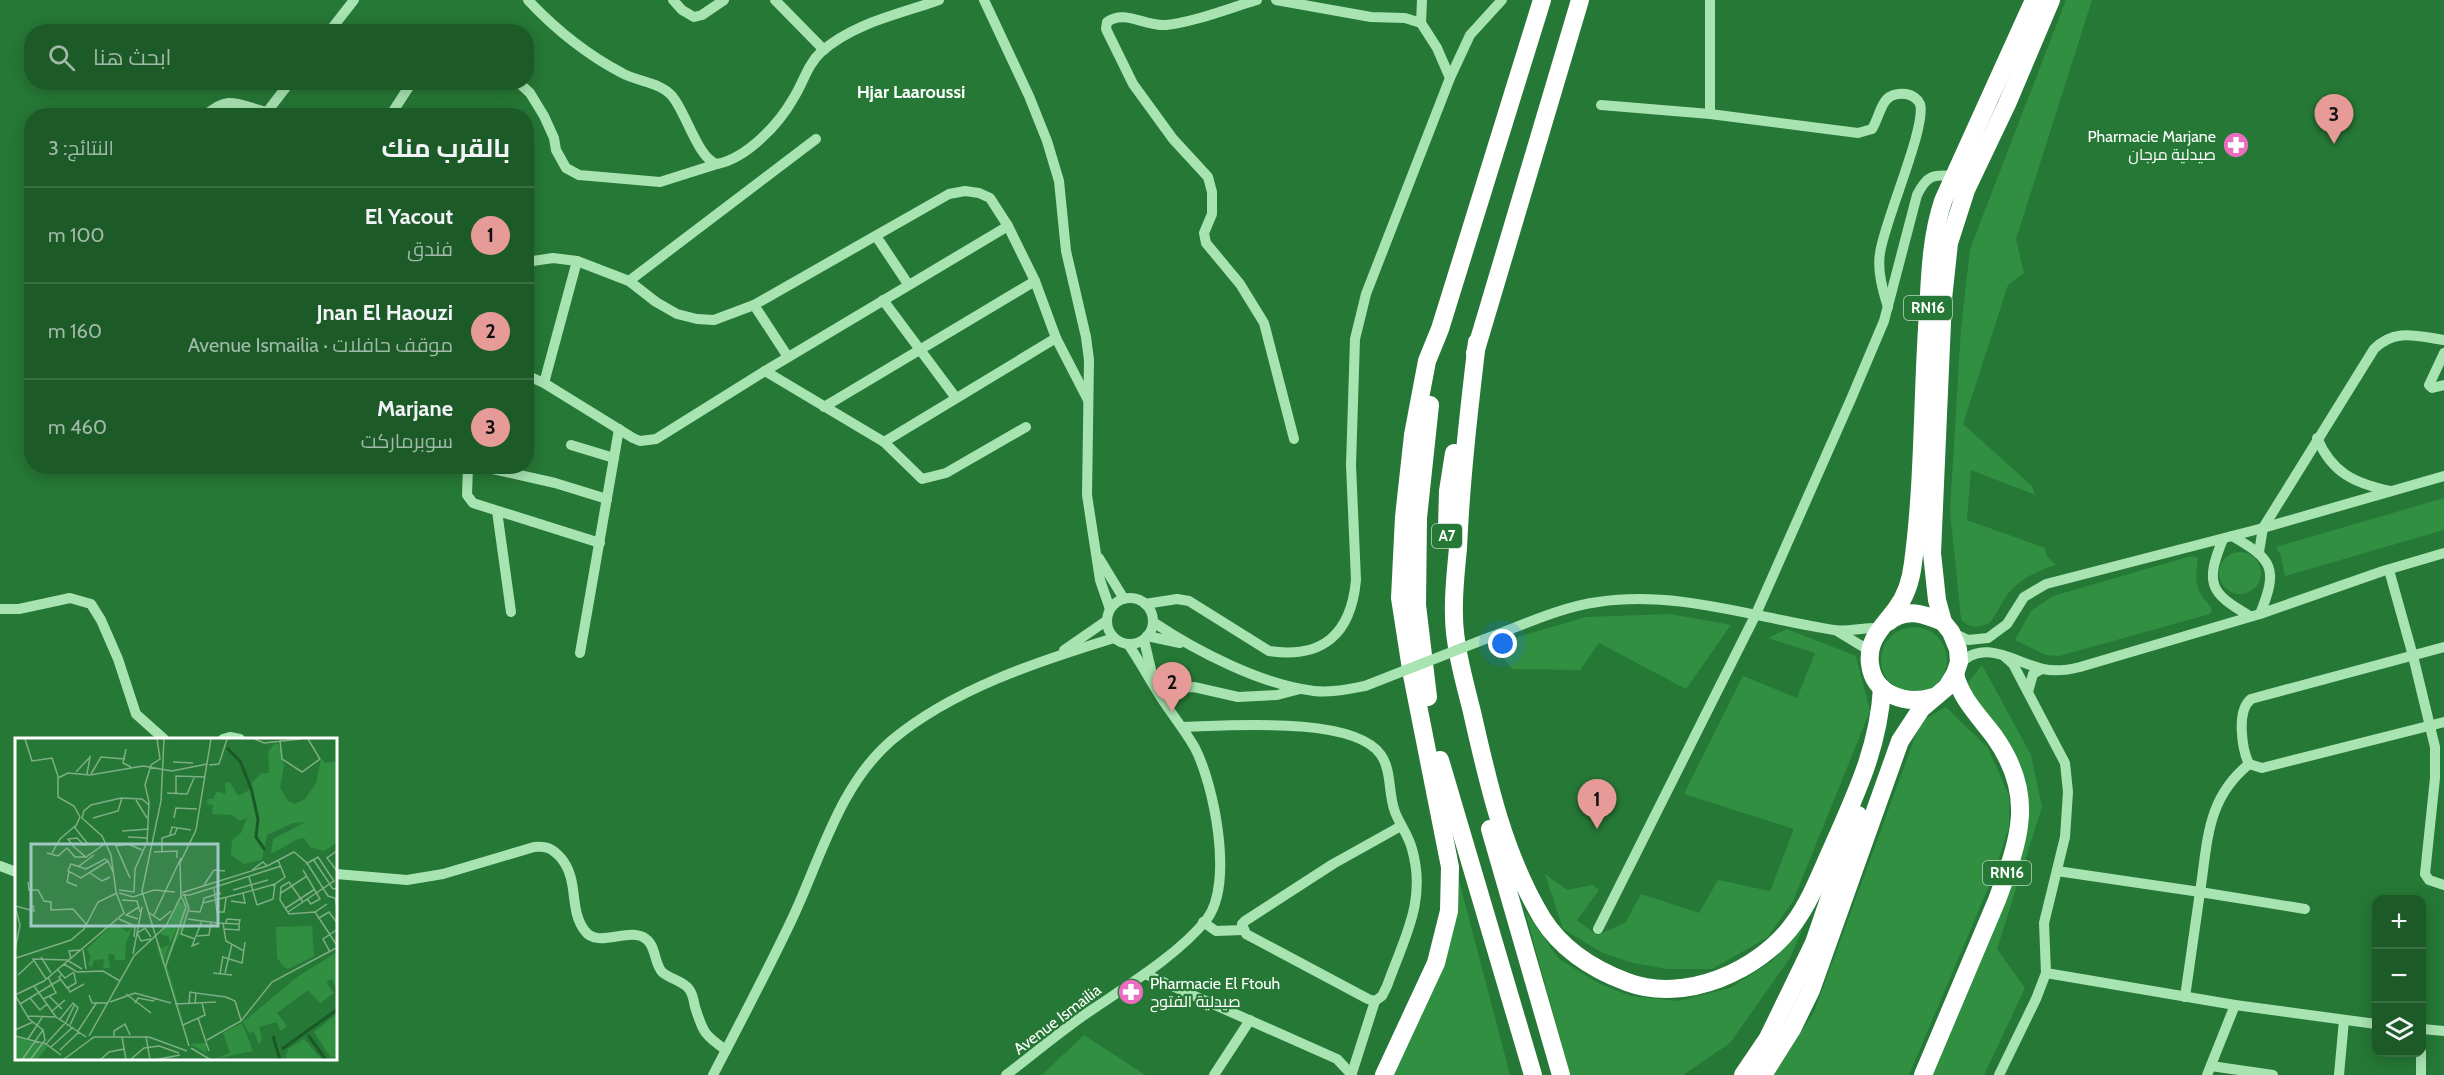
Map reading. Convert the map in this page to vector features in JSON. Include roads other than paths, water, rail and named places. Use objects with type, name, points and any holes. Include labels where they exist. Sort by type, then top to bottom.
[{"type":"highway","name":"A7","points":[[1533,1075],[1441,763],[1429,707],[1418,605],[1418,518],[1440,329],[1542,0]]},
{"type":"highway","name":"A7","points":[[1561,1075],[1459,714],[1446,608],[1448,491],[1459,420],[1477,342],[1580,0]]},
{"type":"highway","name":"RN16","points":[[1870,651],[1880,627],[1905,595],[1913,563],[1932,248],[1939,212],[2034,0]]},
{"type":"highway","name":"RN16","points":[[1923,1075],[1997,900],[2022,816],[2018,783],[2008,758],[1964,697],[1956,671],[1958,649],[1947,627],[1934,583],[1932,552],[1943,299],[1949,243],[1966,190],[2007,104],[2051,0]]},
{"type":"highway","points":[[1384,1075],[1436,963],[1449,911],[1450,867],[1412,675],[1400,598],[1404,517],[1413,435],[1427,361],[1440,329]]},
{"type":"highway","points":[[1477,342],[1460,507],[1454,618],[1466,690],[1492,799],[1515,866],[1543,919],[1565,947],[1597,971],[1637,986],[1676,989],[1704,984],[1739,970],[1767,952],[1794,924],[1819,879],[1862,779],[1879,726]]},
{"type":"highway","points":[[1880,627],[1893,617],[1908,613],[1923,613],[1947,627]]},
{"type":"highway","points":[[1870,651],[1873,674],[1882,688],[1906,701],[1920,701],[1933,697]]},
{"type":"highway","points":[[1763,1075],[1792,1029],[1812,990],[1896,750],[1914,717],[1933,697],[1947,687],[1956,671]]},
{"type":"highway","points":[[1743,1075],[1768,1038],[1814,943],[1880,742],[1882,688]]},
{"type":"street","points":[[335,24],[354,0]]},
{"type":"street","points":[[528,0],[569,40],[587,53],[626,75],[650,83],[671,95],[706,158],[717,164]]},
{"type":"street","points":[[673,0],[682,10],[694,17],[702,15],[724,0]]},
{"type":"street","points":[[525,90],[538,104],[554,138],[556,150],[566,168],[571,172],[592,177],[660,182],[730,160],[765,136],[794,99],[806,73],[824,50],[849,32],[939,0]]},
{"type":"street","points":[[984,0],[1029,96],[1047,141],[1059,181],[1066,251],[1086,337],[1089,376],[1087,495],[1100,580],[1110,609]]},
{"type":"street","points":[[1257,0],[1166,25],[1126,17],[1113,18],[1107,22],[1106,29],[1133,84],[1173,139],[1208,177],[1212,192],[1212,214],[1204,233],[1206,243],[1240,284],[1264,323],[1294,439]]},
{"type":"street","points":[[1276,0],[1371,18],[1405,18],[1421,23]]},
{"type":"street","points":[[1422,0],[1421,23],[1437,48],[1450,78]]},
{"type":"street","points":[[1057,656],[1106,621],[1110,609],[1124,598],[1132,598],[1145,604],[1177,598],[1198,606],[1269,651],[1283,653],[1308,651],[1323,644],[1342,625],[1350,612],[1356,580],[1351,465],[1355,339],[1358,320],[1450,78],[1470,35],[1502,0]]},
{"type":"street","points":[[1710,0],[1710,114]]},
{"type":"street","points":[[782,2],[824,50]]},
{"type":"street","points":[[274,108],[285,90]]},
{"type":"street","points":[[395,108],[407,90]]},
{"type":"street","points":[[1601,105],[1710,114],[1840,131],[1865,132],[1872,129],[1883,102],[1890,96],[1910,94],[1917,99],[1922,111],[1880,251],[1880,276],[1888,308]]},
{"type":"street","points":[[213,108],[228,102],[249,108]]},
{"type":"street","points":[[629,281],[816,139]]},
{"type":"street","points":[[1598,929],[1756,614],[1851,399],[1888,308],[1909,220],[1922,187],[1928,178],[1939,175],[1955,176]]},
{"type":"street","points":[[534,261],[554,258],[577,261],[629,281],[677,314],[714,320],[754,305],[949,194],[965,191],[979,193],[990,198],[1008,226],[1035,281],[1056,338],[1088,400]]},
{"type":"street","points":[[534,379],[640,441],[656,439],[908,284],[1008,226]]},
{"type":"street","points":[[876,236],[908,284]]},
{"type":"street","points":[[544,383],[577,261]]},
{"type":"street","points":[[824,407],[1035,281]]},
{"type":"street","points":[[883,300],[956,399]]},
{"type":"street","points":[[754,305],[788,357]]},
{"type":"street","points":[[2259,552],[2263,528],[2373,349],[2382,341],[2401,335],[2444,340]]},
{"type":"street","points":[[884,442],[1056,338]]},
{"type":"street","points":[[2444,353],[2429,385],[2432,388],[2444,385]]},
{"type":"street","points":[[765,371],[884,442],[916,476],[922,479],[946,473],[1026,427]]},
{"type":"street","points":[[580,653],[619,429]]},
{"type":"street","points":[[2317,438],[2325,456],[2336,469],[2364,485],[2391,491]]},
{"type":"street","points":[[571,445],[614,458]]},
{"type":"street","points":[[468,474],[469,500],[473,503],[600,543]]},
{"type":"street","points":[[514,474],[555,483],[607,499]]},
{"type":"street","points":[[1947,627],[1968,640],[1988,638],[2007,624],[2024,597],[2046,584],[2227,538],[2444,476]]},
{"type":"street","points":[[497,511],[511,612]]},
{"type":"street","points":[[2227,538],[2259,552],[2268,564],[2271,579],[2255,615]]},
{"type":"street","points":[[2227,538],[2213,566],[2213,582],[2224,601],[2255,615]]},
{"type":"street","points":[[1956,671],[1970,656],[1981,653],[2002,654],[2043,669],[2059,670],[2080,667],[2255,615],[2444,553]]},
{"type":"street","points":[[1096,554],[1124,598]]},
{"type":"street","points":[[2389,570],[2431,725],[2436,758],[2425,874],[2429,880],[2444,885]]},
{"type":"street","points":[[0,609],[19,609],[70,598],[91,604],[110,639],[136,714],[163,738]]},
{"type":"street","points":[[1145,638],[1153,620],[1177,598]]},
{"type":"street","points":[[1145,604],[1153,620],[1186,644],[1254,675],[1302,689],[1329,691],[1365,686],[1579,605],[1599,602],[1654,598],[1726,607],[1837,631],[1880,627]]},
{"type":"street","points":[[1106,621],[1114,638],[1128,644],[1145,638],[1186,644]]},
{"type":"street","points":[[1837,631],[1870,651]]},
{"type":"street","points":[[713,1075],[793,917],[842,805],[872,760],[892,740],[945,704],[1057,656],[1114,638]]},
{"type":"street","name":"Avenue Ismailia","points":[[1145,638],[1154,684]]},
{"type":"street","name":"Avenue Ismailia","points":[[1006,1075],[1090,1011],[1145,974],[1203,922],[1218,897],[1221,866],[1212,796],[1204,769],[1194,746],[1128,644]]},
{"type":"street","points":[[2249,764],[2244,747],[2243,715],[2251,699],[2444,647]]},
{"type":"street","points":[[1999,1075],[2046,973],[2044,923],[2065,837],[2068,792],[2065,763],[2013,664],[2002,654]]},
{"type":"street","points":[[2028,692],[2032,674],[2043,669]]},
{"type":"street","points":[[1161,697],[1177,688],[1194,687],[1238,697],[1277,695],[1302,689]]},
{"type":"street","points":[[2249,764],[2262,768],[2444,722]]},
{"type":"street","points":[[1145,974],[1337,1059],[1352,1074],[1375,1001],[1382,996],[1387,986],[1415,912],[1418,886],[1412,848],[1394,809],[1382,756],[1375,748],[1356,738],[1333,731],[1300,726],[1182,727]]},
{"type":"street","points":[[2186,997],[2213,813],[2226,787],[2249,764]]},
{"type":"street","points":[[1243,930],[1245,921],[1334,864],[1401,826]]},
{"type":"street","points":[[338,874],[407,880],[443,874],[534,847],[546,846],[554,850],[568,866],[572,876],[578,920],[585,932],[597,938],[639,936],[646,939],[662,971],[689,989],[706,1037],[726,1050]]},
{"type":"street","points":[[0,866],[15,873]]},
{"type":"street","points":[[2057,871],[2305,909]]},
{"type":"street","points":[[1203,922],[1216,931],[1243,930]]},
{"type":"street","points":[[1243,930],[1272,949],[1375,1001]]},
{"type":"street","points":[[2046,973],[2235,1005],[2372,1024]]},
{"type":"street","points":[[2235,1005],[2209,1071],[2273,1075]]},
{"type":"street","points":[[1214,1075],[1250,1020]]},
{"type":"street","points":[[2338,1075],[2344,1020]]},
{"type":"street","points":[[2426,1029],[2444,1030]]},
{"type":"street","points":[[2421,1057],[2421,1075]]},
{"type":"place","name":"Marjane","points":[[2334,144]]},
{"type":"place","name":"Pharmacie Marjane صيدلية مرجان","points":[[2236,145]]},
{"type":"place","name":"Jnan El Haouzi","points":[[1172,712]]},
{"type":"place","name":"El Yacout","points":[[1597,829]]},
{"type":"place","name":"Pharmacie El Ftouh صيدلية الفتوح","points":[[1131,992]]},
{"type":"district","name":"Hjar Laaroussi","points":[[911,92]]}]
